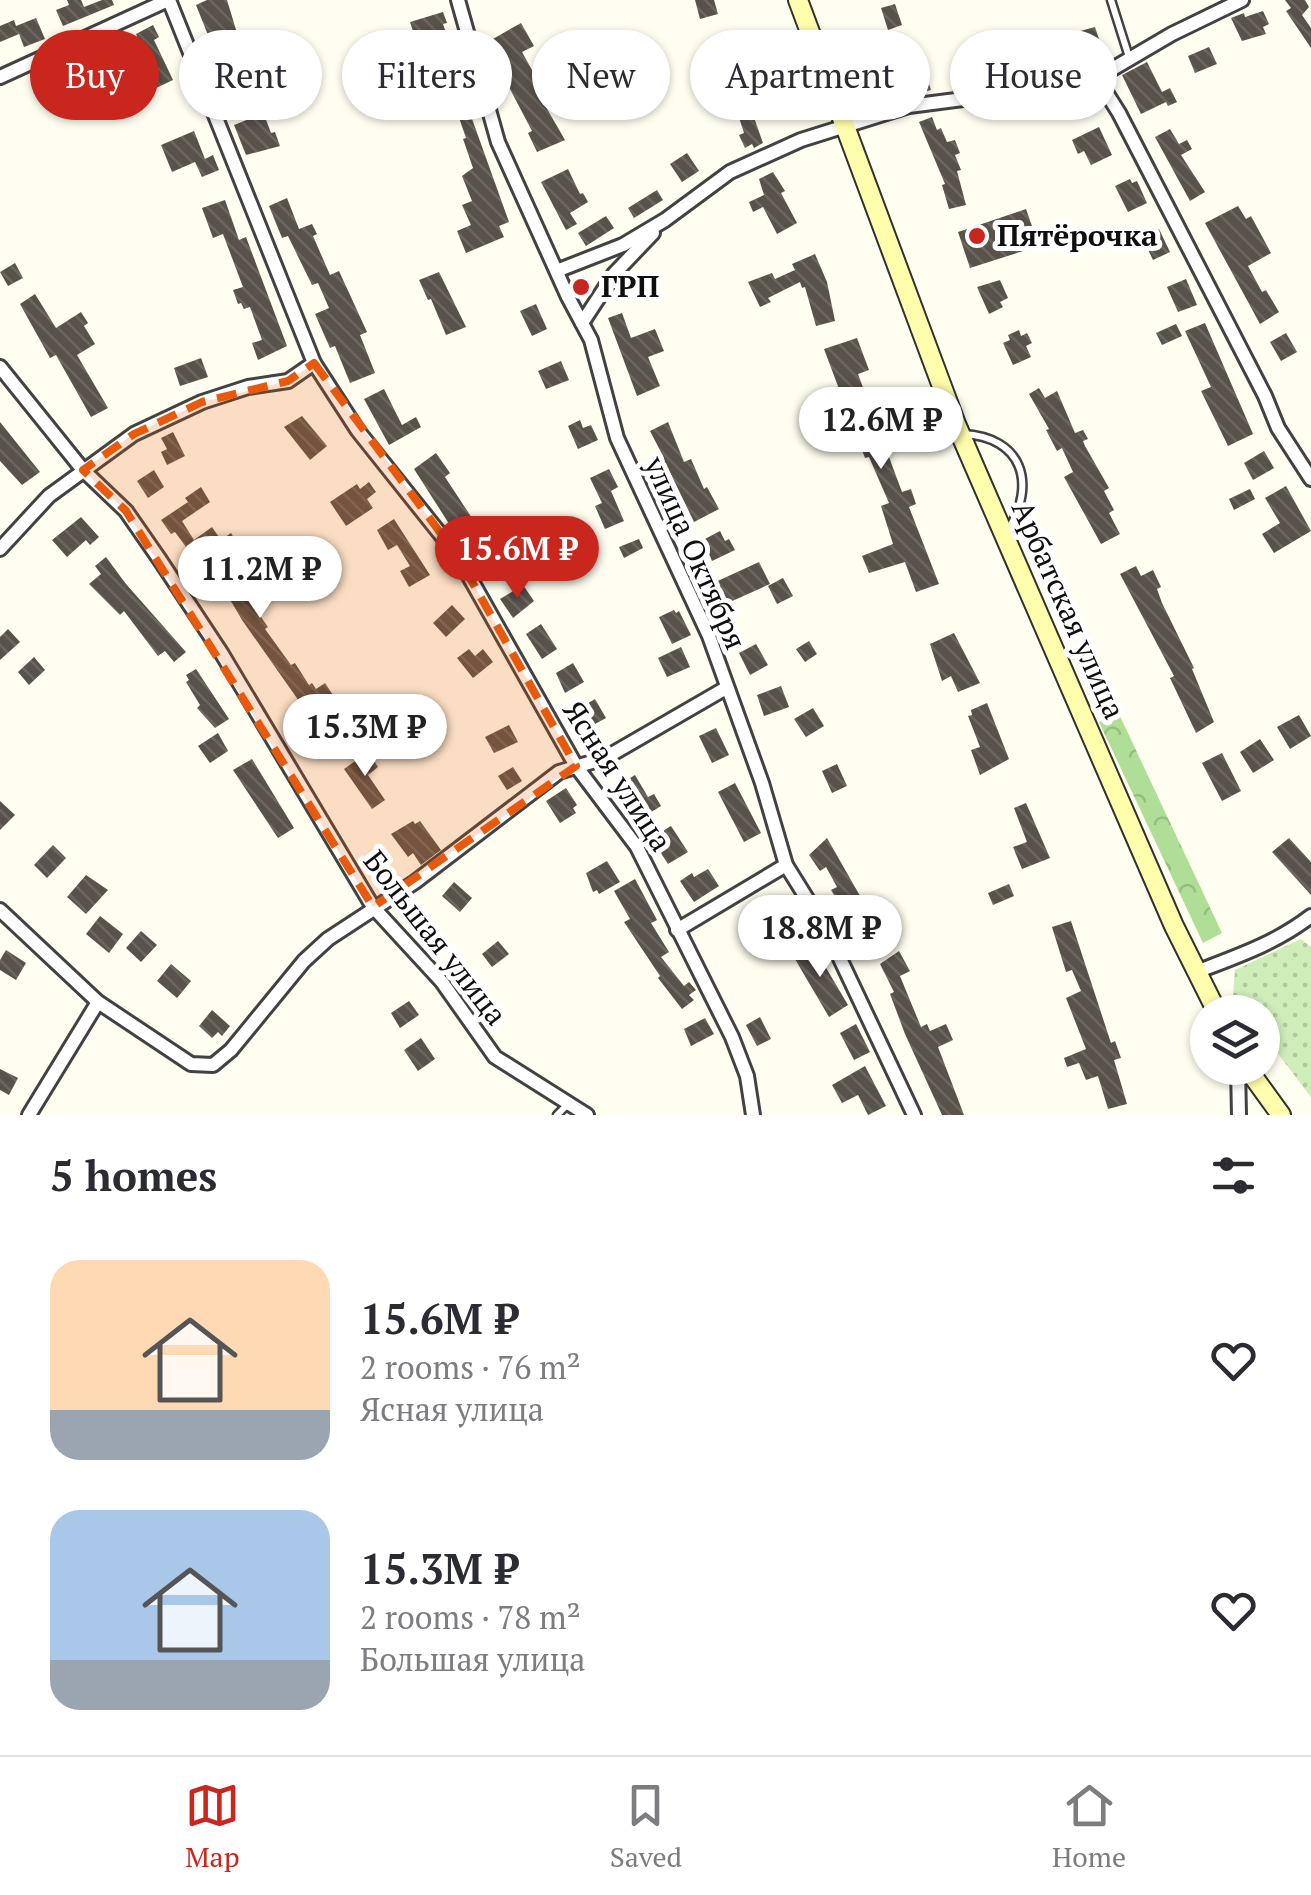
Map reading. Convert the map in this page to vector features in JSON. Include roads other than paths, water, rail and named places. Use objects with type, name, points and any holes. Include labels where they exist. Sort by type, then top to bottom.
[{"type":"main road","name":"Арбатская улица","points":[[798,0],[960,434],[1208,995]]},
{"type":"main road","points":[[1260,1085],[1281,1115]]},
{"type":"street","points":[[0,78],[168,0]]},
{"type":"street","name":"Ясная улица","points":[[168,0],[314,362],[358,431],[457,556],[576,766],[638,847],[732,1037],[747,1076],[753,1115]]},
{"type":"street","name":"улица Октября","points":[[458,0],[498,142],[591,340],[616,438],[709,636],[762,783],[786,865],[827,931],[914,1115]]},
{"type":"street","points":[[1117,65],[1242,0]]},
{"type":"street","points":[[559,270],[623,244],[665,220],[730,172],[845,124],[909,106],[950,101]]},
{"type":"street","points":[[1117,109],[1278,428],[1311,479]]},
{"type":"street","points":[[582,323],[614,274],[665,220]]},
{"type":"street","points":[[0,549],[48,496],[134,434],[202,402],[248,387],[288,381],[314,362]]},
{"type":"street","name":"Большая улица","points":[[0,367],[83,470],[126,511],[202,622],[372,908],[442,982],[495,1057],[587,1115]]},
{"type":"street","points":[[0,910],[98,1002],[191,1064],[213,1065],[231,1050],[328,938],[415,882],[546,782],[576,766],[605,758],[726,688]]},
{"type":"street","points":[[677,930],[786,865]]},
{"type":"street","points":[[1196,972],[1257,949],[1311,916]]},
{"type":"street","points":[[29,1115],[98,1002]]},
{"type":"street","points":[[1238,1085],[1239,1115]]},
{"type":"lane","points":[[1111,0],[1130,57]]},
{"type":"lane","points":[[960,434],[998,440],[1022,475],[1021,510],[1005,536]]},
{"type":"lane","points":[[557,1115],[568,1103]]},
{"type":"place","name":"Пятёрочка","points":[[977,236]]},
{"type":"place","name":"ГРП","points":[[581,287]]}]
